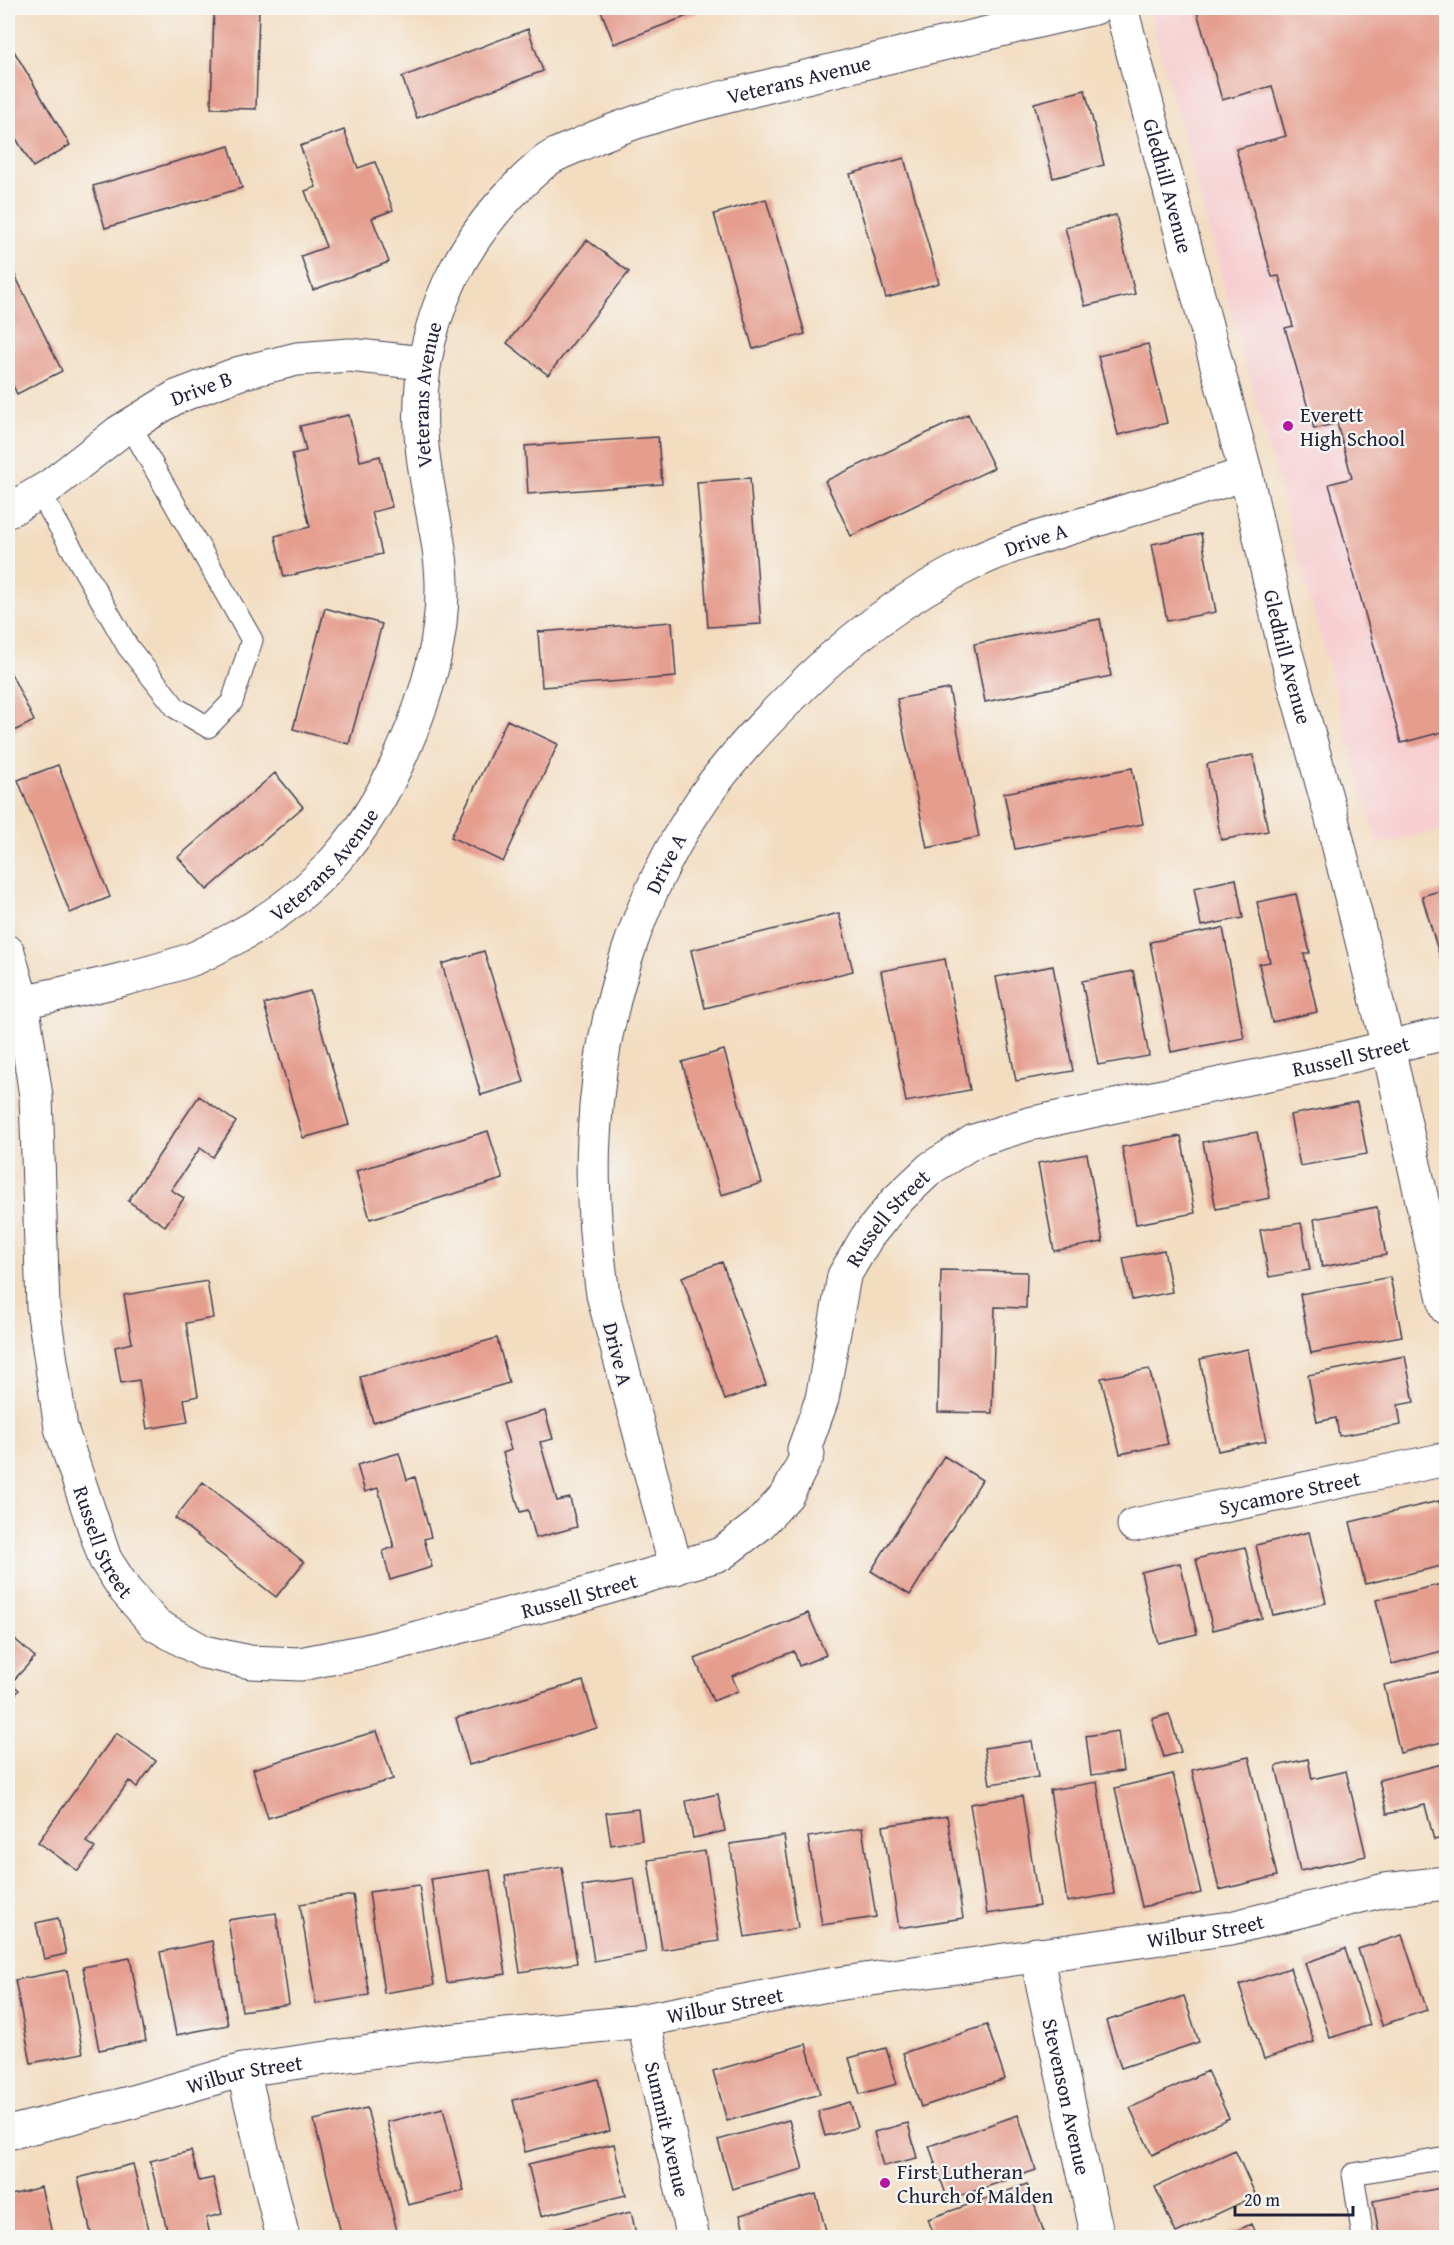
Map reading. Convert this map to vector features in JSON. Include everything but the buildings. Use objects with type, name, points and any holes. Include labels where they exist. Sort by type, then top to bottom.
[{"type":"street","name":"Veterans Avenue","points":[[22,1002],[191,960],[259,925],[300,896],[353,842],[394,772],[421,708],[439,639],[442,582],[421,433],[424,363],[440,299],[466,249],[497,208],[545,160],[612,129],[698,104],[947,41],[1095,8]]},
{"type":"street","name":"Gledhill Avenue","points":[[1122,8],[1246,474],[1284,646],[1332,819],[1388,1047],[1446,1308]]},
{"type":"street","name":"Drive B","points":[[8,511],[40,492],[130,425],[176,397],[240,373],[297,359],[349,355],[424,363]]},
{"type":"street","name":"Drive A","points":[[676,1568],[603,1295],[597,1250],[594,1171],[594,1135],[613,1005],[639,922],[671,853],[708,791],[761,727],[845,643],[883,616],[971,564],[1017,544],[1246,474]]},
{"type":"street","name":"Russell Street","points":[[8,952],[22,1002],[36,1095],[43,1307],[61,1428],[105,1559],[125,1590],[156,1625],[204,1652],[250,1662],[300,1664],[366,1651],[721,1554],[759,1525],[787,1495],[808,1454],[804,1449],[822,1399],[844,1276],[867,1237],[896,1201],[931,1168],[974,1141],[1029,1124],[1446,1033]]},
{"type":"street","name":"Sycamore Street","points":[[1134,1526],[1446,1459]]},
{"type":"street","name":"Wilbur Street","points":[[8,2133],[125,2104],[243,2070],[448,2041],[643,2020],[822,1986],[1232,1928],[1385,1890],[1446,1883]]},
{"type":"street","name":"Stevenson Avenue","points":[[1036,1954],[1098,2238]]},
{"type":"street","name":"Summit Avenue","points":[[643,2020],[693,2238]]},
{"type":"street","points":[[243,2070],[283,2238]]},
{"type":"lane","points":[[40,492],[128,647],[176,708],[208,727],[232,702],[252,640],[130,425]]},
{"type":"lane","points":[[1363,2238],[1353,2174],[1446,2158]]},
{"type":"shaded area","name":"Everett High School","points":[[1148,8],[1196,8],[1222,99],[1272,86],[1286,136],[1237,150],[1272,277],[1279,276],[1293,326],[1285,328],[1314,429],[1337,423],[1352,478],[1329,485],[1401,743],[1446,731],[1446,829],[1377,845]]},
{"type":"place","name":"Everett High School","points":[[1288,426]]},
{"type":"place","name":"First Lutheran Church of Malden","points":[[885,2183]]}]
